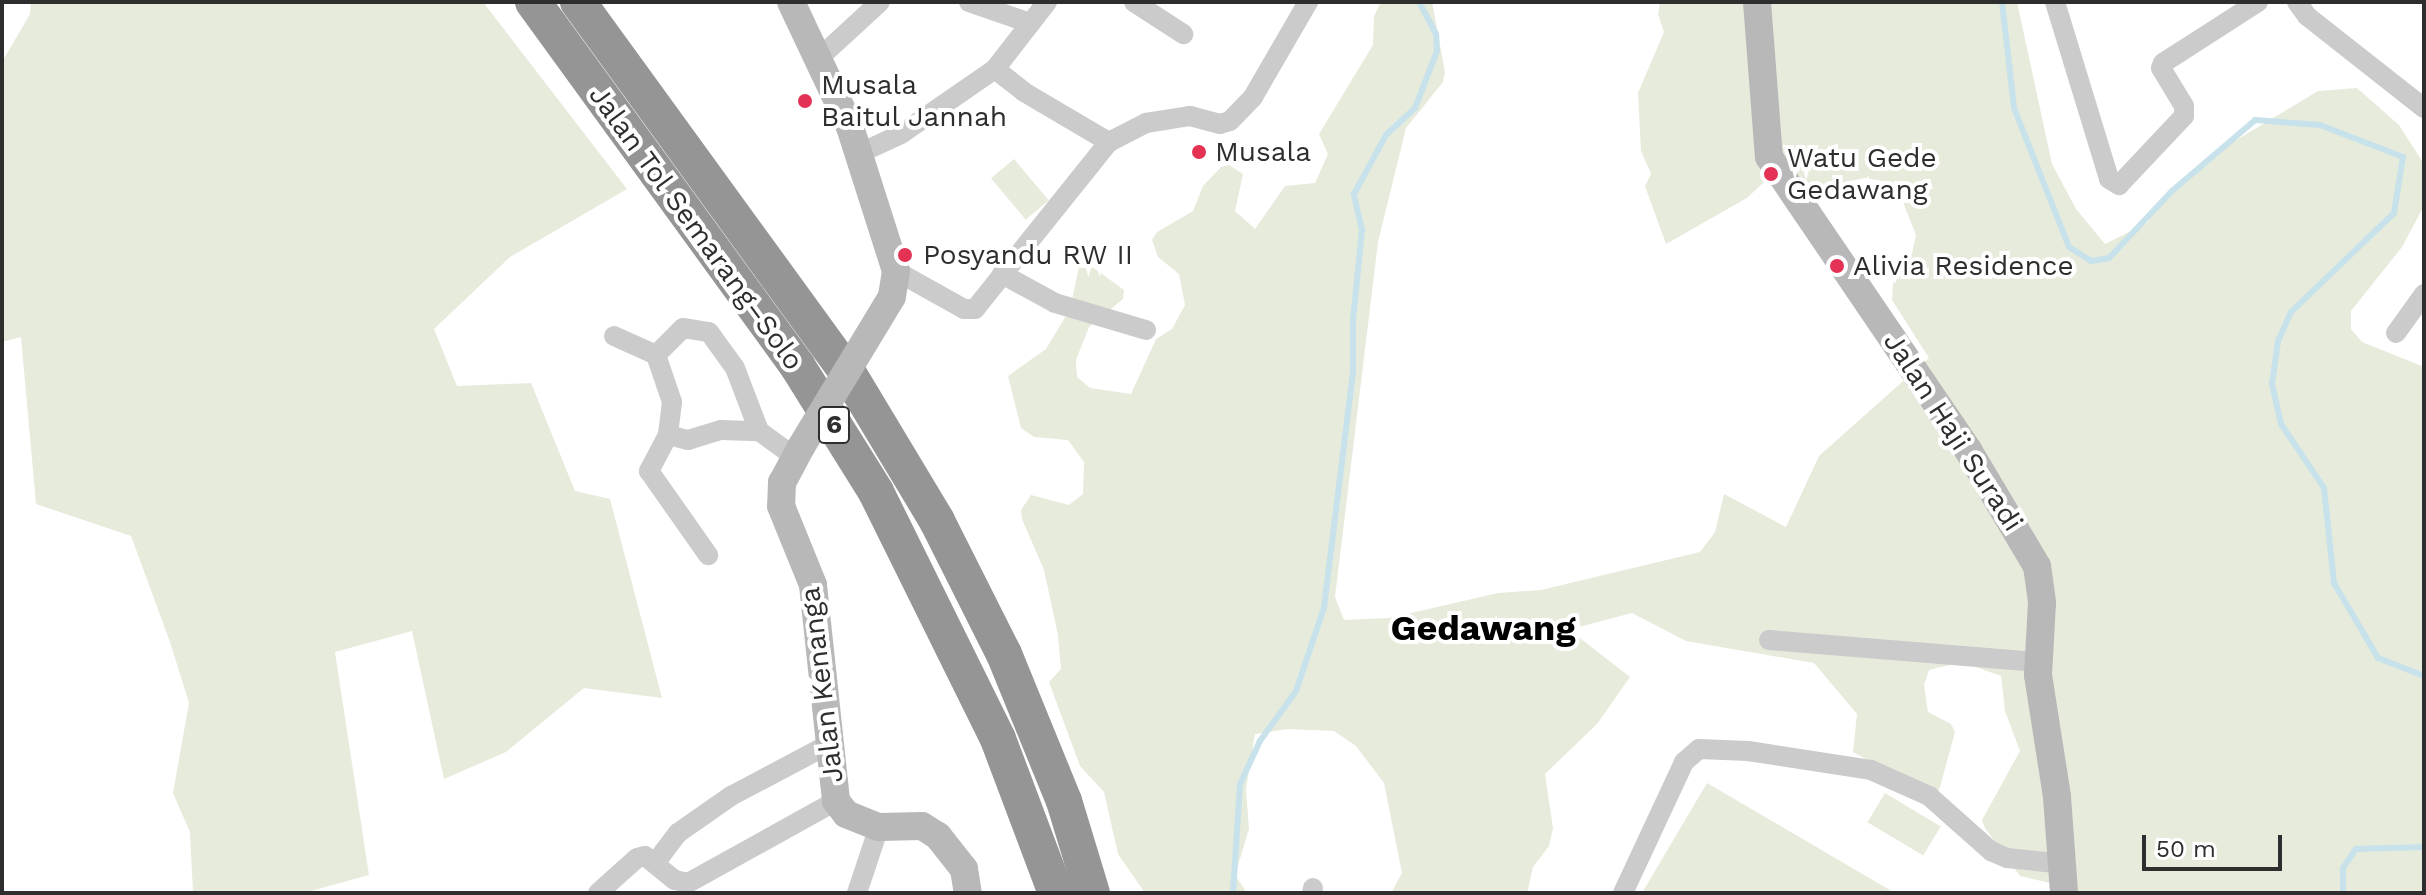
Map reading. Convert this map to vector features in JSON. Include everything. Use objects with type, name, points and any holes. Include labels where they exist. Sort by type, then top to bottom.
[{"type":"highway","name":"Jalan Tol Semarang–Solo","points":[[533,2],[798,367],[876,492],[998,739],[1056,893]]},
{"type":"highway","name":"Jalan Tol Semarang–Solo","points":[[578,2],[850,376],[937,521],[1016,683],[1064,801],[1092,893]]},
{"type":"street","points":[[791,2],[858,154],[894,284],[970,310],[1109,142],[1146,123],[1190,116],[1220,124],[1230,121],[1253,97],[1308,2]]},
{"type":"street","points":[[818,59],[880,2]]},
{"type":"street","points":[[969,2],[1030,23]]},
{"type":"street","points":[[858,154],[901,134],[995,69],[1047,2]]},
{"type":"street","points":[[1134,2],[1183,34]]},
{"type":"street","name":"Jalan Haji Suradi","points":[[1757,2],[1769,157],[1968,450],[2032,553],[2042,603],[2038,662],[2065,864],[2064,893]]},
{"type":"street","points":[[2076,2],[2056,9],[2109,179],[2119,185],[2184,116],[2184,106],[2161,68],[2163,63],[2258,2]]},
{"type":"street","points":[[2297,2],[2307,16],[2424,108]]},
{"type":"street","points":[[995,69],[1024,92],[1109,142]]},
{"type":"street","points":[[1002,274],[1055,303],[1146,330]]},
{"type":"street","name":"Jalan Kenanga","points":[[894,284],[782,482],[781,506],[813,585],[836,801],[846,814],[879,827],[922,826],[938,836],[964,869],[968,893]]},
{"type":"street","points":[[2396,333],[2424,294]]},
{"type":"street","points":[[656,355],[683,328],[709,332],[735,368],[759,431]]},
{"type":"street","points":[[614,336],[656,355],[672,402],[668,435],[649,471],[708,555]]},
{"type":"street","points":[[668,435],[688,440],[721,430],[759,431],[798,453]]},
{"type":"street","points":[[1769,640],[2038,662]]},
{"type":"street","points":[[656,862],[678,833],[731,796],[831,743]]},
{"type":"street","points":[[1623,893],[1684,762],[1699,749],[1842,763],[1889,776],[1929,796],[1991,851],[2007,858],[2065,864]]},
{"type":"street","points":[[598,893],[637,858],[656,862],[675,880],[688,883],[836,801]]},
{"type":"street","points":[[857,893],[879,827]]},
{"type":"shaded area","points":[[31,2],[483,2],[627,189],[510,257],[434,329],[457,386],[531,383],[575,491],[610,499],[662,698],[584,688],[506,752],[444,779],[412,631],[335,652],[369,875],[304,893],[193,893],[190,832],[173,793],[189,703],[170,642],[131,536],[36,504],[21,337],[2,342],[2,62],[30,14]]},
{"type":"shaded area","points":[[1381,2],[1432,2],[1445,72],[1443,82],[1406,128],[1378,242],[1335,597],[1344,620],[1389,618],[1498,593],[1541,590],[1700,552],[1715,532],[1724,494],[1786,527],[1819,456],[1929,358],[1892,300],[1893,282],[1910,262],[1916,235],[1901,197],[1889,182],[1865,178],[1801,192],[1764,182],[1747,198],[1666,244],[1645,186],[1651,174],[1641,151],[1638,93],[1664,32],[1658,14],[1660,2],[2017,2],[2052,164],[2076,209],[2105,244],[2147,223],[2167,193],[2205,159],[2318,91],[2357,88],[2399,125],[2424,164],[2424,206],[2402,247],[2351,311],[2351,329],[2362,342],[2424,367],[2424,893],[2066,893],[2054,884],[2020,876],[1982,820],[2020,751],[2005,711],[2001,676],[1962,662],[1929,670],[1924,685],[1928,712],[1951,724],[1955,732],[1937,798],[1853,752],[1857,714],[1814,663],[1686,641],[1632,613],[1579,627],[1576,635],[1630,677],[1597,724],[1545,774],[1553,828],[1549,846],[1533,867],[1527,893],[1391,893],[1402,873],[1384,783],[1356,746],[1334,731],[1288,729],[1255,734],[1246,789],[1249,829],[1235,875],[1247,893],[1145,893],[1118,854],[1104,792],[1080,766],[1049,682],[1061,669],[1058,635],[1044,570],[1022,519],[1021,510],[1031,495],[1069,505],[1083,494],[1084,462],[1068,440],[1034,437],[1021,428],[1008,376],[1046,349],[1070,309],[1079,267],[1087,263],[1124,290],[1123,299],[1089,327],[1076,360],[1077,377],[1090,388],[1131,394],[1156,339],[1172,329],[1185,305],[1179,274],[1158,257],[1152,240],[1157,232],[1193,211],[1203,186],[1221,167],[1229,165],[1243,174],[1235,211],[1255,229],[1285,186],[1315,183],[1328,154],[1319,134],[1373,45],[1374,16]]},
{"type":"shaded area","points":[[1014,159],[1049,200],[1026,220],[991,178]]},
{"type":"shaded area","points":[[1707,783],[1895,893],[1642,893]]},
{"type":"shaded area","points":[[1885,793],[1941,826],[1923,856],[1867,822]]},
{"type":"waterway","points":[[1233,893],[1240,784],[1260,741],[1296,691],[1324,608],[1353,373],[1353,320],[1362,230],[1354,194],[1386,135],[1415,108],[1437,51],[1436,34],[1419,2]]},
{"type":"waterway","points":[[2002,2],[2014,108],[2069,247],[2091,261],[2109,258],[2172,191],[2255,120],[2320,125],[2403,157],[2394,213],[2291,312],[2278,341],[2272,384],[2281,424],[2324,488],[2334,583],[2378,658],[2424,676]]},
{"type":"waterway","points":[[2343,893],[2343,868],[2356,849],[2424,847]]},
{"type":"place","name":"Musala Baitul Jannah","points":[[805,101]]},
{"type":"place","name":"Musala","points":[[1199,152]]},
{"type":"place","name":"Watu Gede Gedawang","points":[[1771,174]]},
{"type":"place","name":"Posyandu RW II","points":[[905,255]]},
{"type":"place","name":"Alivia Residence","points":[[1837,266]]},
{"type":"district","name":"Gedawang","points":[[1483,629]]}]
